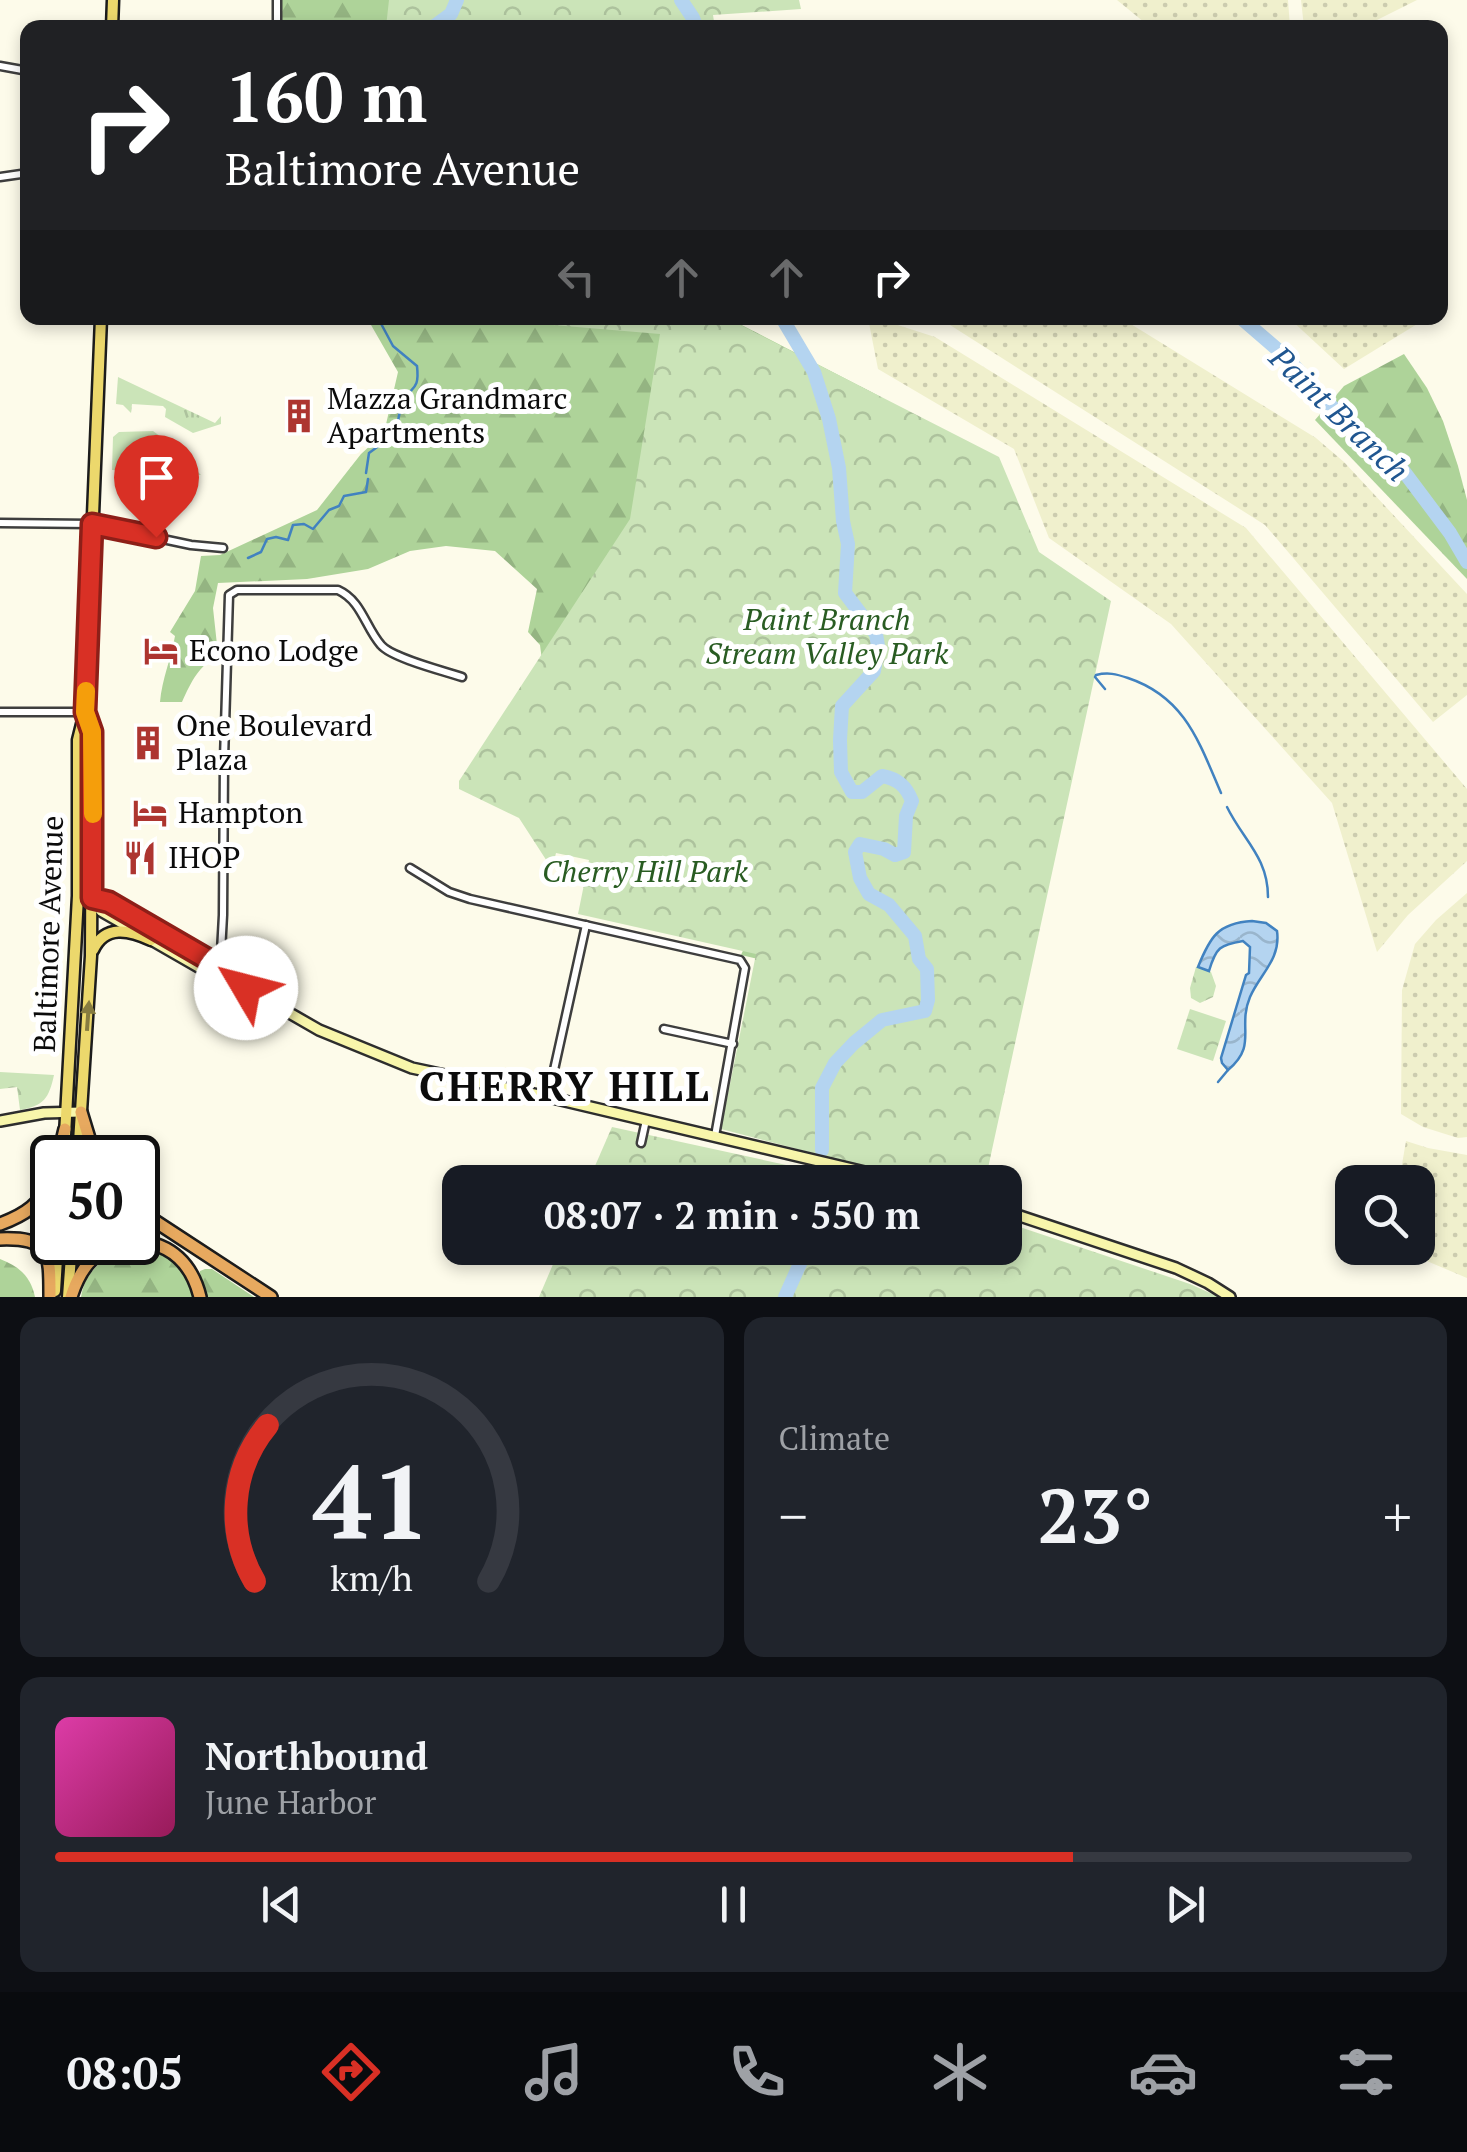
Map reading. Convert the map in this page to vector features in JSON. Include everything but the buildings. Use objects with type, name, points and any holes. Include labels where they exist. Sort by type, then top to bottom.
[{"type":"highway","points":[[81,1112],[88,1135]]},
{"type":"highway","points":[[64,1135],[65,1130]]},
{"type":"highway","points":[[0,1224],[30,1210]]},
{"type":"highway","points":[[160,1224],[272,1297]]},
{"type":"highway","points":[[0,1239],[32,1242],[44,1248],[50,1258],[52,1297]]},
{"type":"highway","points":[[160,1246],[173,1252],[191,1271],[200,1297]]},
{"type":"highway","points":[[69,1297],[86,1265]]},
{"type":"main road","name":"Baltimore Avenue","points":[[65,1130],[78,896],[78,740],[85,712],[100,325]]},
{"type":"main road","name":"Baltimore Avenue","points":[[80,1135],[92,898],[92,732],[85,712]]},
{"type":"main road","points":[[78,896],[109,902],[240,978],[246,988]]},
{"type":"main road","points":[[92,898],[101,911],[235,988],[246,988],[331,1035],[412,1068],[834,1165]]},
{"type":"main road","points":[[91,956],[96,943],[119,931],[131,931],[151,940]]},
{"type":"main road","points":[[0,1121],[81,1112]]},
{"type":"main road","points":[[1022,1217],[1165,1264],[1230,1297]]},
{"type":"main road","points":[[52,1297],[55,1265]]},
{"type":"main road","points":[[69,1297],[71,1265]]},
{"type":"street","points":[[0,523],[92,524],[223,548]]},
{"type":"street","points":[[218,965],[222,952],[229,594],[255,589],[338,590],[348,594],[384,648],[462,676]]},
{"type":"street","points":[[0,712],[85,712]]},
{"type":"street","points":[[410,868],[459,896],[740,960],[745,968],[715,1137]]},
{"type":"street","points":[[548,1097],[586,925]]},
{"type":"street","points":[[664,1030],[733,1044]]},
{"type":"street","points":[[641,1142],[646,1120]]},
{"type":"green space","points":[[282,0],[464,0],[468,20],[282,20]]},
{"type":"green space","points":[[389,0],[799,0],[801,9],[713,15],[714,20],[387,20]]},
{"type":"green space","points":[[1117,0],[1288,0],[1289,20],[1141,20]]},
{"type":"green space","points":[[1301,0],[1417,0],[1377,20],[1303,20]]},
{"type":"green space","points":[[371,325],[742,325],[879,396],[758,959],[741,955],[754,926],[543,668],[540,645],[528,632],[537,589],[495,551],[446,546],[410,551],[368,569],[307,579],[218,583],[213,608],[218,654],[196,675],[182,702],[160,702],[175,636],[170,632],[195,591],[201,556],[220,555],[317,510],[361,454],[384,433],[398,372]]},
{"type":"green space","name":"Paint Branch Stream Valley Park","points":[[553,325],[741,325],[999,457],[1039,552],[1111,601],[989,1165],[858,1165],[721,1129],[756,954],[578,914],[589,860],[556,853],[552,869],[519,818],[459,789],[459,781],[630,519],[660,334]]},
{"type":"green space","points":[[869,325],[898,325],[935,337],[1246,528],[1467,789],[1467,861],[1408,915],[1377,952],[1332,803],[1171,624],[1049,538],[1014,449],[878,369]]},
{"type":"green space","points":[[950,325],[1132,325],[1316,438],[1344,462],[1467,594],[1467,695],[1433,722],[1265,525]]},
{"type":"green space","points":[[1297,325],[1416,325],[1344,369]]},
{"type":"green space","points":[[1404,354],[1443,421],[1458,466],[1467,500],[1467,579],[1315,420],[1344,386]]},
{"type":"green space","points":[[118,377],[215,423],[221,416],[221,424],[193,433],[165,417],[163,406],[132,404],[131,413],[116,404]]},
{"type":"green space","points":[[153,431],[190,458],[201,475],[112,470],[113,437],[119,432]]},
{"type":"green space","points":[[1467,893],[1467,1137],[1458,1138],[1423,1127],[1401,1114],[1402,990],[1415,944]]},
{"type":"green space","points":[[1196,967],[1211,972],[1216,986],[1213,997],[1200,1003],[1191,998]]},
{"type":"green space","points":[[1190,1009],[1226,1021],[1213,1061],[1177,1049]]},
{"type":"green space","points":[[0,1072],[54,1075],[44,1100],[20,1110],[17,1087],[0,1089]]},
{"type":"green space","points":[[612,1127],[786,1165],[595,1165]]},
{"type":"green space","points":[[1406,1141],[1467,1155],[1467,1278],[1435,1264],[1435,1165],[1402,1165]]},
{"type":"green space","points":[[1022,1228],[1219,1297],[539,1297],[553,1265],[1022,1265]]},
{"type":"green space","points":[[161,1254],[185,1273],[194,1297],[81,1297],[96,1266],[160,1265]]},
{"type":"green space","points":[[0,1259],[23,1273],[35,1297],[0,1297]]},
{"type":"green space","points":[[205,1269],[212,1269],[254,1297],[207,1297],[199,1277]]},
{"type":"water","points":[[1266,923],[1277,931],[1276,950],[1250,997],[1245,1044],[1228,1070],[1221,1058],[1249,973],[1250,947],[1243,941],[1229,944],[1217,952],[1209,971],[1198,967],[1217,934],[1231,925]]},
{"type":"waterway","points":[[443,20],[451,14],[457,0]]},
{"type":"waterway","name":"Paint Branch","points":[[681,0],[694,20]]},
{"type":"waterway","points":[[366,473],[369,453],[395,438],[402,404],[416,385],[418,375],[417,366],[393,346],[382,325]]},
{"type":"waterway","points":[[786,325],[814,372],[829,419],[848,544],[845,593],[876,634],[878,646],[874,671],[842,706],[841,772],[852,792],[862,792],[882,776],[901,784],[912,801],[906,816],[904,852],[895,855],[860,844],[855,852],[860,878],[869,894],[889,905],[915,936],[919,959],[927,969],[925,1011],[882,1020],[835,1063],[822,1088],[822,1150]]},
{"type":"waterway","name":"Paint Branch","points":[[1249,325],[1284,355],[1364,441],[1402,469],[1467,562]]},
{"type":"waterway","points":[[248,558],[261,552],[267,539],[288,540],[293,525],[304,524],[313,529],[329,510],[339,506],[344,496],[366,492],[368,479]]},
{"type":"waterway","points":[[1105,689],[1096,675],[1124,677],[1147,686],[1177,709],[1197,739],[1221,793]]},
{"type":"waterway","points":[[1227,807],[1259,860],[1268,897]]},
{"type":"waterway","points":[[1218,1082],[1228,1070]]},
{"type":"waterway","points":[[785,1297],[799,1265]]},
{"type":"slow traffic","points":[[86,691],[85,712],[92,732],[93,814]]},
{"type":"place","name":"Mazza Grandmarc Apartments","points":[[299,416]]},
{"type":"place","name":"Econo Lodge","points":[[161,651]]},
{"type":"place","name":"One Boulevard Plaza","points":[[148,743]]},
{"type":"place","name":"Hampton","points":[[150,813]]},
{"type":"place","name":"IHOP","points":[[140,858]]},
{"type":"district","name":"CHERRY HILL","points":[[565,1087]]},
{"type":"route","points":[[156,537],[92,524],[85,712],[92,732],[92,898],[133,915],[240,978],[246,988]]},
{"type":"park label","name":"Cherry Hill Park","points":[[645,872]]}]
